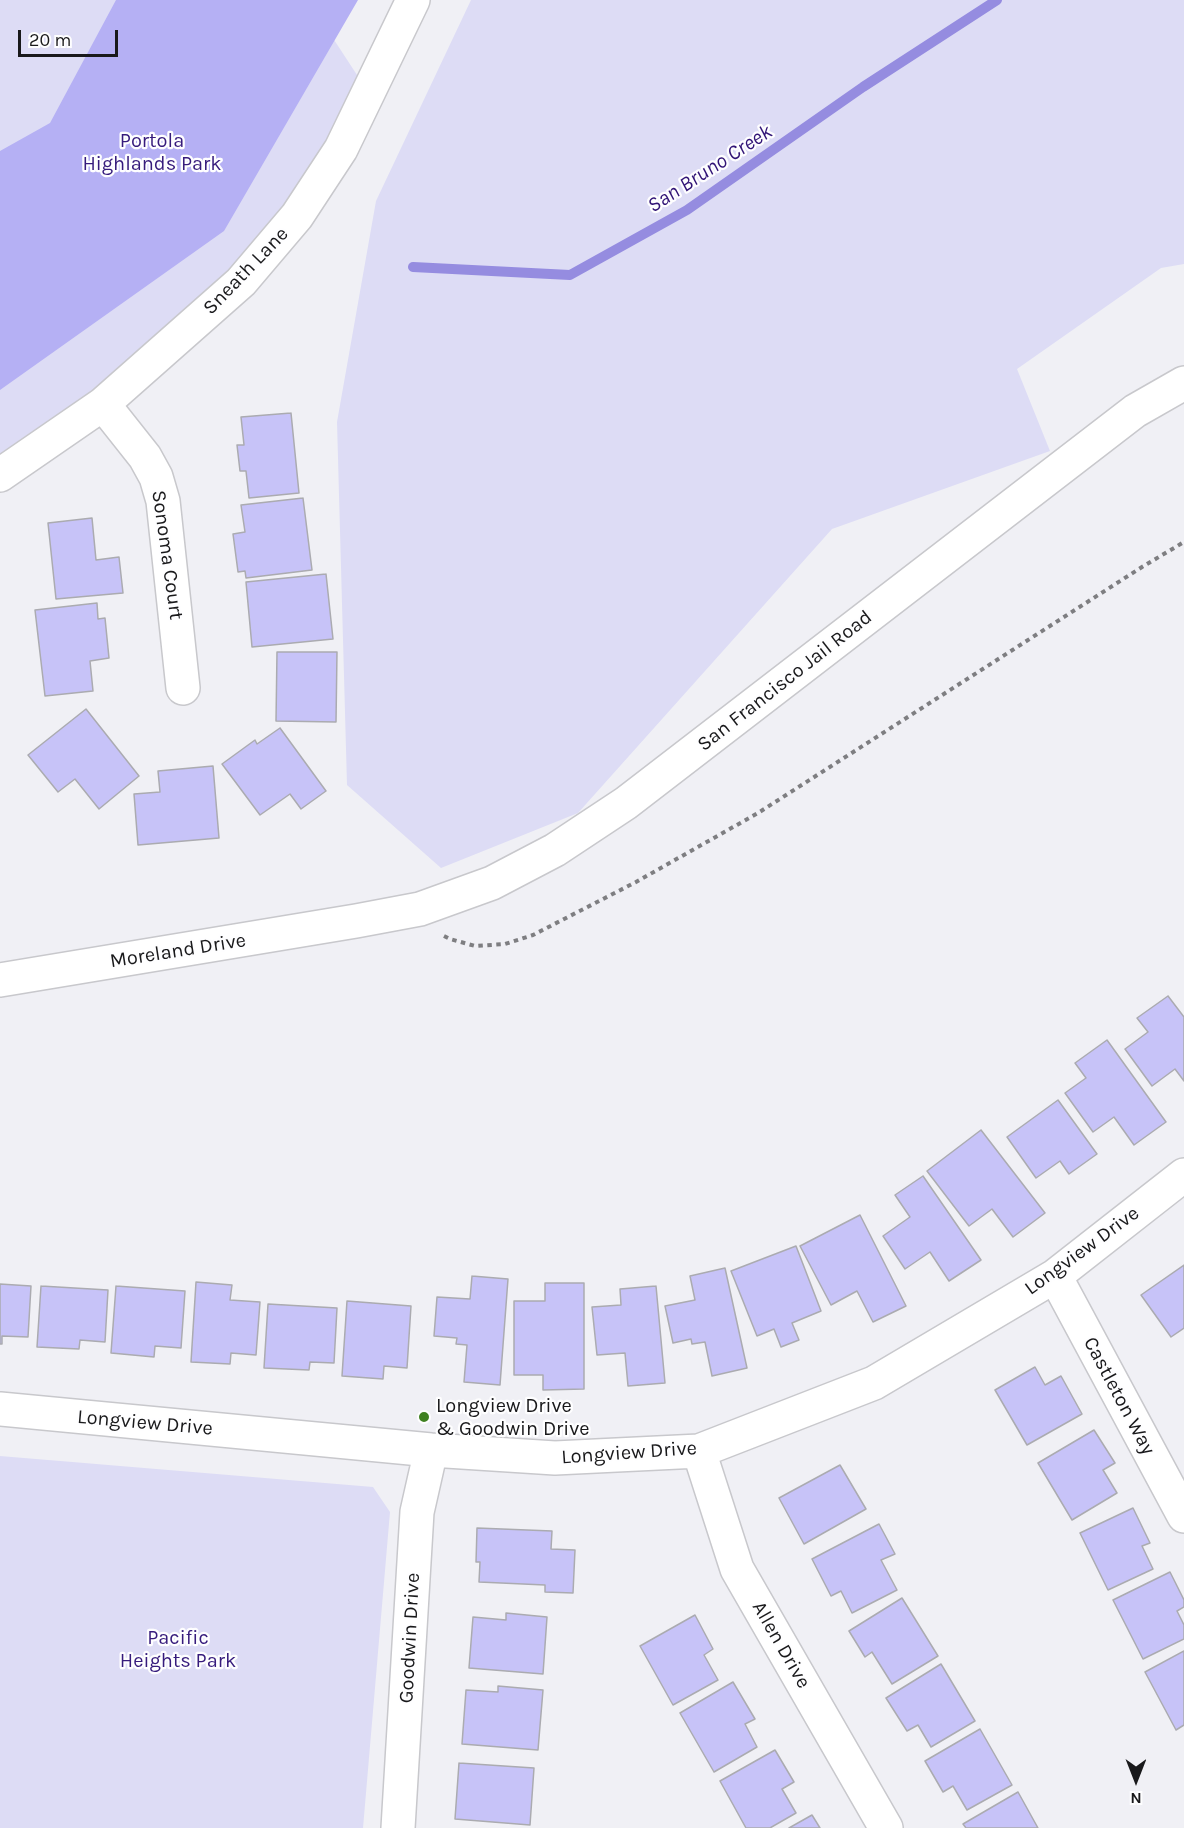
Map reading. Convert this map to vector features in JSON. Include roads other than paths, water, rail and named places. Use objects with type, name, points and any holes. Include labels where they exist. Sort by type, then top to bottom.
[{"type":"street","name":"Sneath Lane","points":[[0,475],[103,404],[241,282],[297,216],[341,149],[412,0]]},
{"type":"street","name":"San Francisco Jail Road","points":[[356,921],[420,909],[492,883],[555,850],[626,803],[1135,411],[1184,383]]},
{"type":"street","name":"Sonoma Court","points":[[103,404],[145,457],[156,477],[163,501],[183,688]]},
{"type":"street","name":"Moreland Drive","points":[[0,980],[356,921]]},
{"type":"street","name":"Longview Drive","points":[[0,1409],[431,1450],[555,1458],[699,1451],[874,1383],[1055,1276],[1184,1175]]},
{"type":"street","name":"Castleton Way","points":[[1055,1276],[1184,1516]]},
{"type":"street","name":"Goodwin Drive","points":[[398,1828],[417,1512],[431,1450]]},
{"type":"street","name":"Allen Drive","points":[[699,1451],[737,1569],[886,1828]]},
{"type":"waterway","name":"San Bruno Creek","points":[[413,267],[570,275],[687,210],[863,87],[997,0]]},
{"type":"place","name":"Longview Drive & Goodwin Drive","points":[[424,1417]]},
{"type":"park label","name":"Portola Highlands Park","points":[[152,152]]},
{"type":"park label","name":"Pacific Heights Park","points":[[178,1650]]}]
